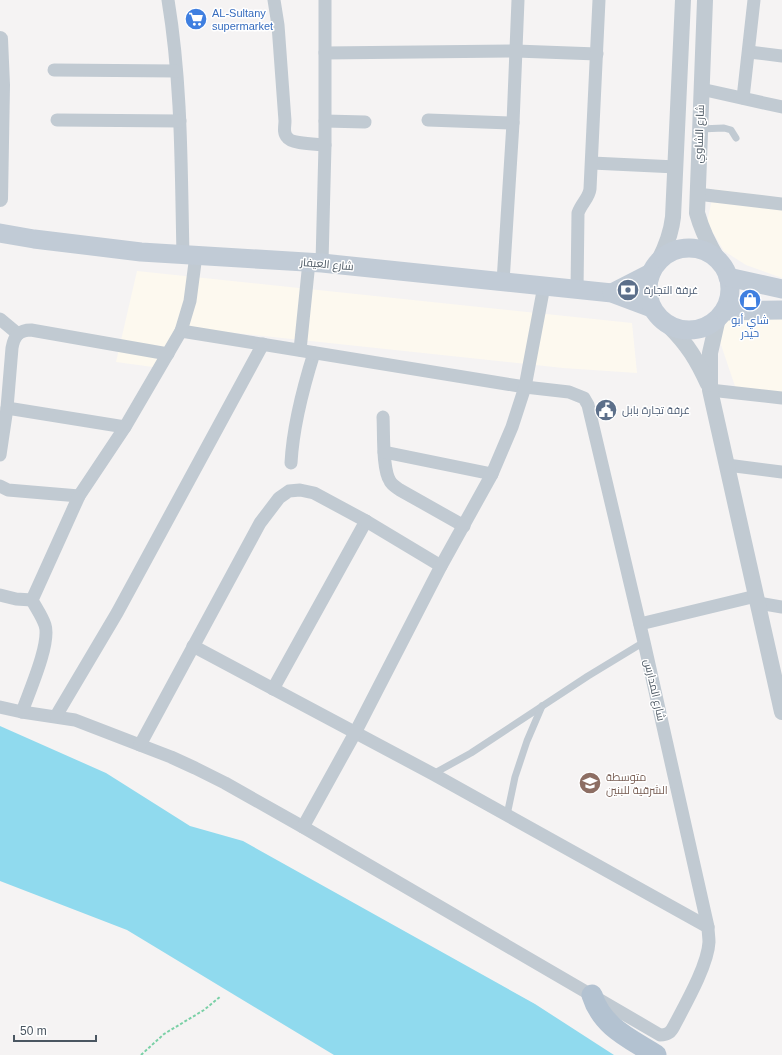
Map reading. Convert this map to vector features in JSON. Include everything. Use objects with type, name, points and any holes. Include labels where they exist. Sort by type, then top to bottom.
[{"type":"main road","name":"شارع العيفار","points":[[0,233],[34,239],[190,255],[315,262],[612,293],[652,308]]},
{"type":"main road","points":[[612,293],[655,267],[669,253],[682,249],[696,249],[710,254],[724,270],[730,288],[729,300],[721,315],[708,326],[695,330],[682,330],[669,326],[659,318],[652,308],[648,296],[648,284],[655,267]]},
{"type":"main road","points":[[724,270],[782,289]]},
{"type":"main road","points":[[721,315],[782,310]]},
{"type":"main road","points":[[592,995],[595,1005],[608,1024],[656,1055]]},
{"type":"street","points":[[32,600],[79,496],[125,427],[168,354],[180,331],[190,301],[190,255],[174,38],[168,0]]},
{"type":"street","points":[[274,0],[278,25],[285,121],[284,132],[287,138],[293,142],[325,145]]},
{"type":"street","points":[[300,350],[315,262],[325,145],[325,0]]},
{"type":"street","points":[[503,282],[513,123],[518,0]]},
{"type":"street","points":[[577,290],[578,213],[580,206],[590,193],[599,0]]},
{"type":"street","name":"شارع الشاوي","points":[[655,267],[671,233],[673,217],[683,0]]},
{"type":"street","name":"شارع الشاوي","points":[[705,0],[697,213],[702,230],[710,247],[724,270]]},
{"type":"street","points":[[743,98],[754,0]]},
{"type":"street","points":[[0,39],[2,85],[0,200]]},
{"type":"street","points":[[325,53],[516,52],[597,54]]},
{"type":"street","points":[[749,52],[782,56]]},
{"type":"street","points":[[54,70],[176,71]]},
{"type":"street","points":[[701,89],[782,108]]},
{"type":"street","points":[[56,120],[180,121]]},
{"type":"street","points":[[428,120],[513,123]]},
{"type":"street","points":[[325,121],[365,122]]},
{"type":"street","points":[[592,163],[676,167]]},
{"type":"street","points":[[697,194],[782,204]]},
{"type":"street","points":[[303,828],[355,732],[441,566],[492,474],[512,427],[524,387],[544,286]]},
{"type":"street","points":[[710,390],[710,353],[721,315]]},
{"type":"street","points":[[0,319],[18,334]]},
{"type":"street","points":[[669,326],[684,341],[693,353],[710,390],[757,600],[778,681],[782,712]]},
{"type":"street","points":[[0,454],[7,408],[13,340],[24,330],[168,354]]},
{"type":"street","name":"شارع المدارس","points":[[180,331],[524,387],[569,392],[584,398],[588,405],[640,624],[708,927],[709,942],[707,954],[672,1031],[666,1035],[660,1034],[592,995]]},
{"type":"street","points":[[56,716],[117,613],[263,344]]},
{"type":"street","points":[[291,463],[296,421],[304,386],[314,353]]},
{"type":"street","points":[[710,390],[782,398]]},
{"type":"street","points":[[7,408],[125,427]]},
{"type":"street","points":[[383,418],[384,452],[388,475],[393,485],[464,526]]},
{"type":"street","points":[[384,452],[492,474]]},
{"type":"street","points":[[727,465],[782,472]]},
{"type":"street","points":[[0,486],[8,490],[79,496]]},
{"type":"street","points":[[140,745],[260,523],[279,498],[289,491],[300,490],[314,493],[366,521],[441,566]]},
{"type":"street","points":[[273,689],[366,521]]},
{"type":"street","points":[[0,595],[16,599],[32,600]]},
{"type":"street","points":[[22,712],[47,635],[45,624],[32,600]]},
{"type":"street","points":[[640,624],[757,600],[782,607]]},
{"type":"street","points":[[193,646],[433,774],[708,927]]},
{"type":"street","points":[[0,707],[22,712],[76,720],[171,757],[219,780],[592,995]]},
{"type":"lane","points":[[700,129],[724,128],[731,130],[736,138]]},
{"type":"lane","points":[[433,774],[471,753],[588,676],[644,642]]},
{"type":"lane","points":[[507,815],[515,777],[527,741],[542,706]]},
{"type":"path","points":[[141,1055],[164,1034],[204,1010],[221,996]]},
{"type":"shaded area","points":[[714,189],[782,198],[782,278],[746,265],[724,251],[707,223]]},
{"type":"shaded area","points":[[137,271],[632,323],[637,373],[563,368],[180,327],[153,367],[116,362]]},
{"type":"shaded area","points":[[723,310],[782,316],[782,395],[736,389],[719,339]]},
{"type":"water","points":[[0,726],[106,773],[190,826],[243,841],[535,1004],[614,1055],[334,1055],[127,930],[0,881]]},
{"type":"place","name":"AL-Sultany supermarket","points":[[196,19]]},
{"type":"place","name":"غرفة التجارة","points":[[628,290]]},
{"type":"place","name":"شاي أبو حيدر","points":[[750,300]]},
{"type":"place","name":"غرفة تجارة بابل","points":[[606,410]]},
{"type":"place","name":"متوسطة الشرقية للبنين","points":[[590,783]]}]
